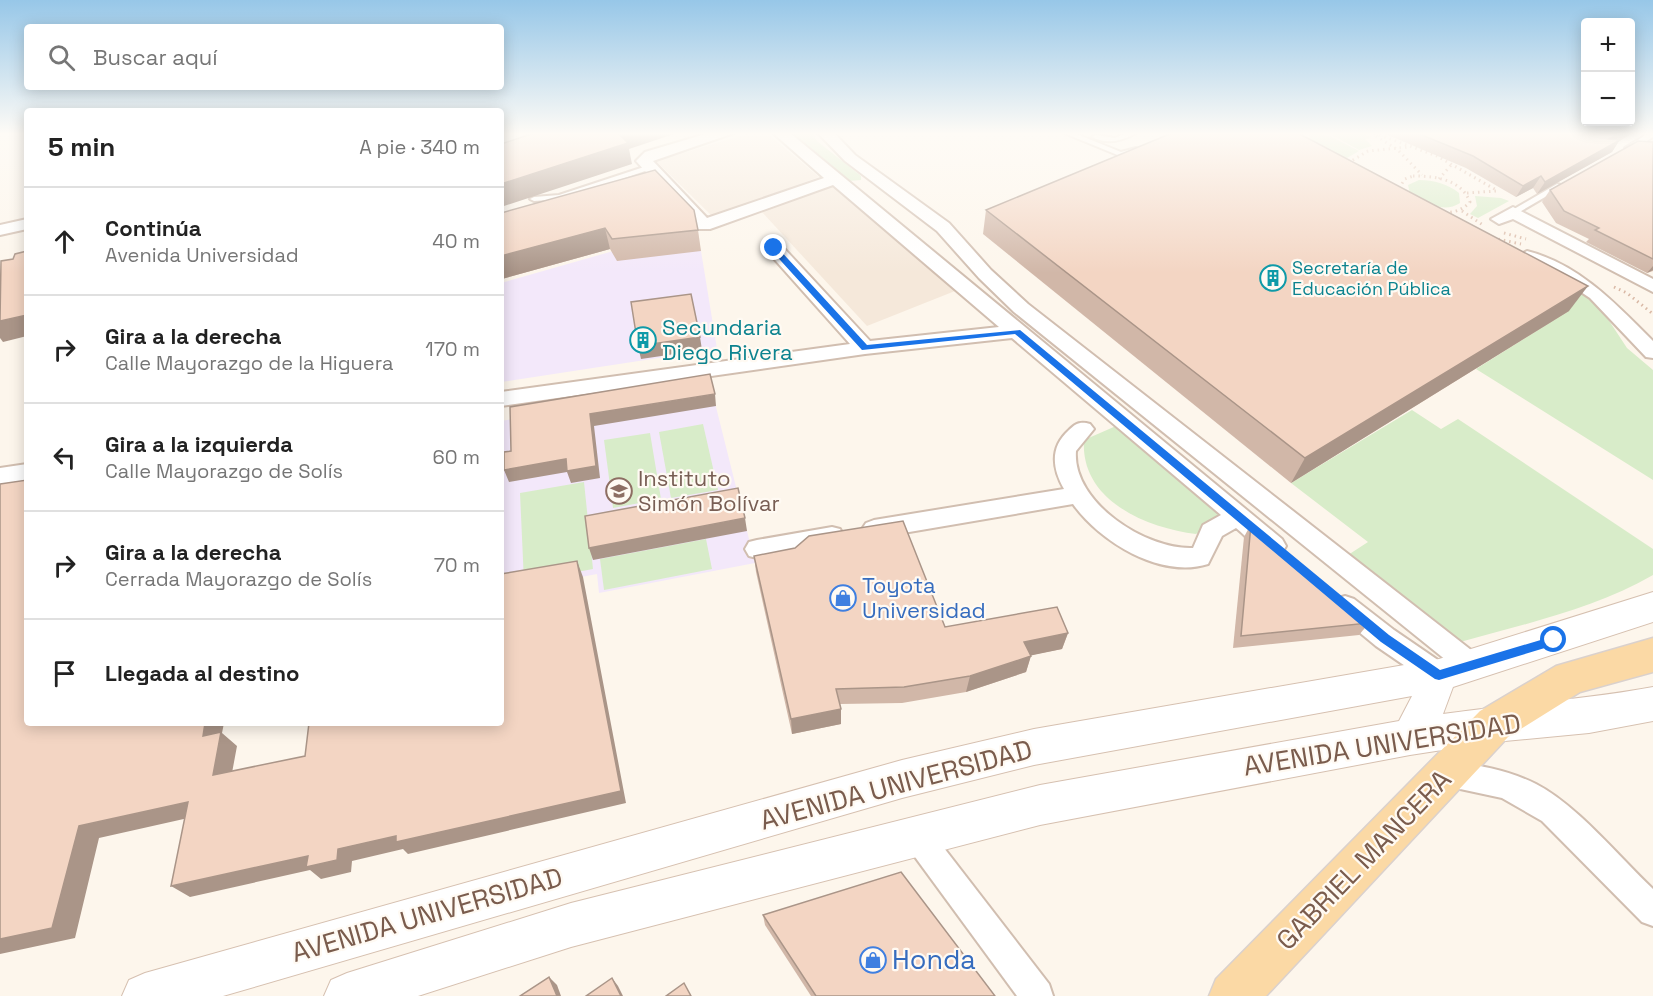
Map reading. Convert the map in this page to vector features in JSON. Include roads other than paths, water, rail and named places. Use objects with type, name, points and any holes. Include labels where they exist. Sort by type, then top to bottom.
[{"type":"main road","name":"AVENIDA UNIVERSIDAD","points":[[146,996],[902,780],[1034,747],[1455,670],[1653,608]]},
{"type":"main road","name":"GABRIEL MANCERA","points":[[1233,996],[1494,724],[1570,678],[1653,656]]},
{"type":"main road","points":[[1410,736],[1455,670]]},
{"type":"main road","name":"AVENIDA UNIVERSIDAD","points":[[347,996],[570,926],[1040,805],[1410,736],[1494,724],[1589,716],[1653,704]]},
{"type":"street","points":[[661,179],[704,225],[833,180],[1293,562]]},
{"type":"street","points":[[879,179],[943,227],[1021,308],[1455,670]]},
{"type":"street","points":[[1653,286],[1513,212],[1499,219],[1653,299]]},
{"type":"street","points":[[0,230],[24,225]]},
{"type":"street","points":[[774,248],[865,348]]},
{"type":"street","points":[[1520,248],[1583,285],[1607,304],[1653,352]]},
{"type":"street","points":[[504,399],[865,348],[1017,332]]},
{"type":"street","points":[[1083,429],[1067,446],[1065,457],[1067,476],[1077,495],[1121,534],[1137,544],[1170,557],[1188,560],[1200,557],[1209,543],[1211,531],[1238,516]]},
{"type":"street","points":[[0,476],[24,472]]},
{"type":"street","points":[[757,549],[1077,495]]},
{"type":"street","points":[[1330,592],[1385,639],[1455,670]]},
{"type":"street","points":[[1447,774],[1513,786],[1533,797],[1552,811],[1653,911]]},
{"type":"street","points":[[917,836],[1036,996]]},
{"type":"lane","points":[[534,199],[568,195],[615,179]]},
{"type":"lane","points":[[1513,212],[1572,179]]},
{"type":"place","name":"Secretaría de Educación Pública","points":[[1273,278]]},
{"type":"place","name":"Secundaria Diego Rivera","points":[[643,340]]},
{"type":"place","name":"Instituto Simón Bolívar","points":[[619,491]]},
{"type":"place","name":"Toyota Universidad","points":[[843,598]]},
{"type":"place","name":"Honda","points":[[873,960]]}]
